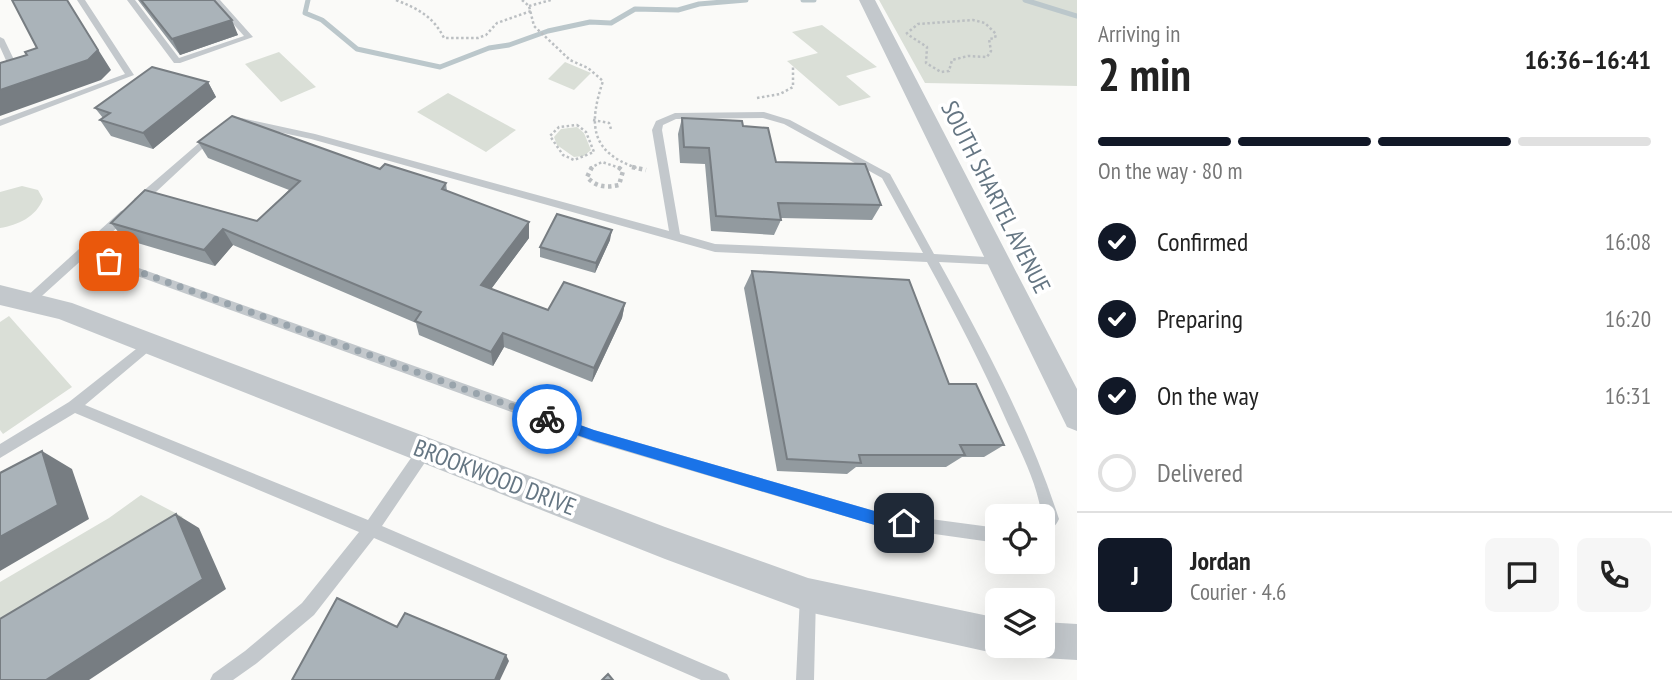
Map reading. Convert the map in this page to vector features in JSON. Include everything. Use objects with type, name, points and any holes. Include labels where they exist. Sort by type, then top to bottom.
[{"type":"street","name":"SOUTH SHARTEL AVENUE","points":[[868,2],[1077,418]]},
{"type":"street","name":"BROOKWOOD DRIVE","points":[[14,298],[63,310],[808,595],[985,633]]},
{"type":"street","points":[[1055,640],[1077,642]]},
{"type":"lane","points":[[0,123],[130,75],[81,0]]},
{"type":"lane","points":[[131,0],[177,61],[249,37],[216,0]]},
{"type":"lane","points":[[0,38],[14,68],[0,73]]},
{"type":"lane","points":[[675,237],[657,130],[659,123],[675,116],[753,116],[787,122],[886,176],[981,349],[1038,475],[1047,504]]},
{"type":"lane","points":[[14,298],[83,252],[222,126],[237,120],[312,135],[715,248],[1000,261]]},
{"type":"lane","points":[[83,252],[594,436],[878,519],[985,535]]},
{"type":"lane","points":[[0,452],[74,406],[150,343]]},
{"type":"lane","points":[[74,406],[372,528],[721,680]]},
{"type":"lane","points":[[219,680],[308,609],[372,528],[425,450]]},
{"type":"lane","points":[[805,680],[808,595]]},
{"type":"path","points":[[396,0],[430,15],[444,38],[450,40],[486,35],[497,23],[531,11]]},
{"type":"path","points":[[522,0],[531,11],[534,26],[570,60],[588,68],[603,81],[593,120],[600,142],[631,169],[664,172]]},
{"type":"path","points":[[528,6],[551,0]]},
{"type":"path","points":[[884,34],[907,34],[927,47],[926,63],[941,72],[949,71],[952,60],[987,57],[991,51],[989,39],[995,38],[996,34],[987,23],[961,19],[946,24],[915,25],[908,28],[907,34]]},
{"type":"path","points":[[753,116],[757,98],[780,94],[793,87],[793,66]]},
{"type":"path","points":[[593,120],[609,123],[611,130]]},
{"type":"path","points":[[577,125],[586,132],[594,152],[586,159],[574,161],[563,156],[550,136],[559,127],[577,125]]},
{"type":"path","points":[[611,163],[624,173],[624,179],[619,185],[600,187],[592,183],[587,177],[588,170],[593,165],[611,163]]},
{"type":"shaded area","points":[[879,0],[1077,0],[1077,86],[925,83]]},
{"type":"shaded area","points":[[822,25],[877,67],[846,76],[871,97],[839,106],[787,61],[818,53],[792,32]]},
{"type":"shaded area","points":[[279,52],[316,87],[281,102],[245,64]]},
{"type":"shaded area","points":[[565,62],[591,73],[574,90],[548,79]]},
{"type":"shaded area","points":[[448,93],[516,130],[486,152],[417,112]]},
{"type":"shaded area","points":[[577,127],[584,133],[591,150],[584,156],[574,157],[557,145],[554,137],[561,129]]},
{"type":"shaded area","points":[[22,186],[38,190],[43,199],[40,205],[26,219],[0,228],[0,192]]},
{"type":"shaded area","points":[[9,316],[72,387],[3,434],[0,430],[0,322]]},
{"type":"shaded area","points":[[141,495],[183,517],[0,629],[0,582],[109,518]]},
{"type":"building","points":[[12,0],[67,0],[98,50],[88,60],[0,90],[0,63],[27,55],[25,52],[37,48]]},
{"type":"building","points":[[141,0],[214,0],[232,20],[172,39]]},
{"type":"building","points":[[152,67],[208,82],[143,133],[100,120],[110,113],[95,108]]},
{"type":"building","points":[[232,116],[380,169],[385,164],[446,183],[442,189],[529,222],[481,285],[548,310],[564,282],[625,303],[594,368],[503,333],[491,352],[415,321],[421,312],[223,229],[204,250],[111,223],[145,190],[257,221],[300,181],[198,142]]},
{"type":"building","points":[[682,118],[742,121],[743,126],[768,128],[776,162],[865,164],[881,205],[778,203],[781,220],[716,216],[709,148],[684,147]]},
{"type":"building","points":[[557,214],[612,230],[596,263],[540,247]]},
{"type":"building","points":[[752,271],[909,280],[949,384],[976,384],[1004,445],[960,445],[965,455],[859,455],[861,463],[787,459]]},
{"type":"building","points":[[42,451],[58,505],[0,537],[0,473]]},
{"type":"building","points":[[176,514],[203,579],[46,680],[0,680],[0,619]]},
{"type":"building","points":[[337,598],[397,627],[405,613],[506,655],[495,680],[292,680]]},
{"type":"building","points":[[608,674],[613,680],[602,680]]},
{"type":"waterway","points":[[308,0],[305,13],[322,20],[357,49],[440,67],[489,48],[509,45],[548,31],[590,22],[611,23],[635,9],[678,10],[699,4],[746,0]]},
{"type":"waterway","points":[[803,0],[814,0]]},
{"type":"waterway","points":[[1025,0],[1077,16]]},
{"type":"way so far","points":[[109,261],[547,419]]},
{"type":"route","points":[[547,419],[594,436],[878,519],[904,523]]}]
